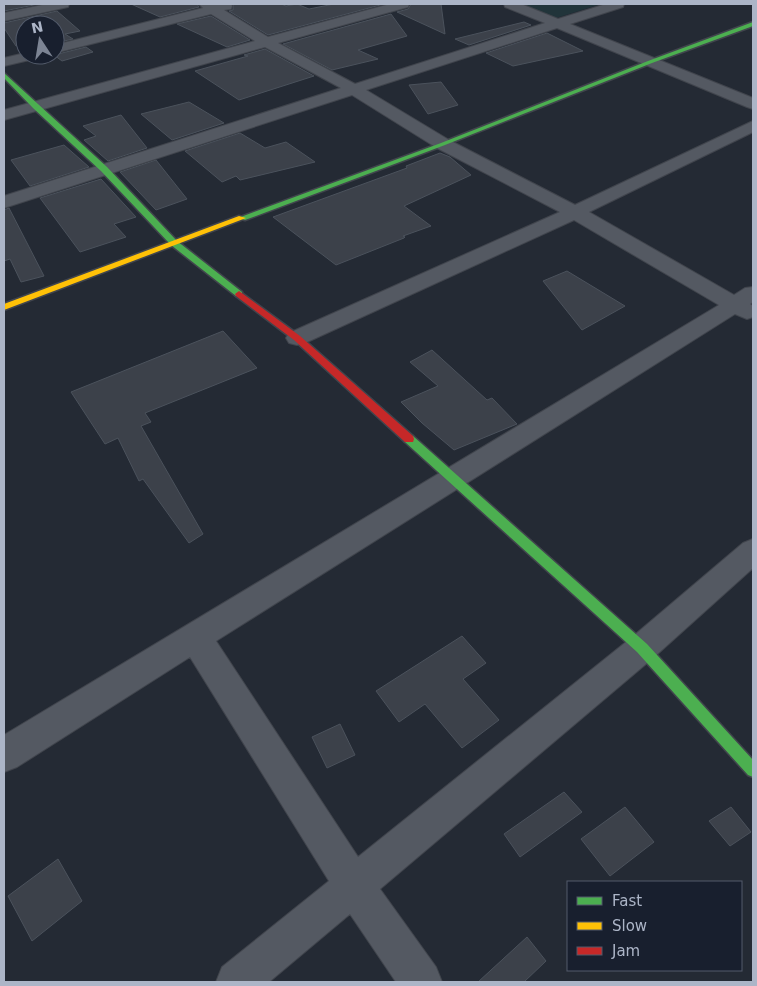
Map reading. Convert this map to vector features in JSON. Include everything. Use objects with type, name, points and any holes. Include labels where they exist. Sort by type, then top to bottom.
[{"type":"street","points":[[4,17],[63,4]]},
{"type":"street","points":[[65,46],[210,6],[234,4]]},
{"type":"street","points":[[4,115],[403,4]]},
{"type":"street","points":[[510,4],[753,104]]},
{"type":"street","points":[[4,202],[618,4]]},
{"type":"street","points":[[210,6],[266,42],[353,89],[442,144],[575,212],[747,304]]},
{"type":"street","points":[[4,307],[442,144],[650,62],[753,24]]},
{"type":"street","points":[[4,74],[34,107],[104,169],[174,243],[297,338],[642,648],[753,770]]},
{"type":"street","points":[[297,338],[575,212],[753,126]]},
{"type":"street","points":[[4,755],[452,479],[747,304]]},
{"type":"street","points":[[237,982],[642,648],[753,551]]},
{"type":"street","points":[[195,637],[354,886],[420,982]]},
{"type":"shaded area","points":[[519,4],[601,4],[556,18]]},
{"type":"building","points":[[4,4],[39,4],[4,11]]},
{"type":"building","points":[[131,4],[197,4],[199,7],[160,17]]},
{"type":"building","points":[[233,4],[281,4],[286,6],[297,4],[309,9],[334,4],[384,4],[268,35],[229,11],[233,10]]},
{"type":"building","points":[[411,4],[441,4],[445,34],[397,12],[408,9]]},
{"type":"building","points":[[57,11],[62,15],[39,15]]},
{"type":"building","points":[[391,14],[407,36],[358,50],[378,59],[332,70],[283,44]]},
{"type":"building","points":[[211,16],[250,40],[227,47],[177,24]]},
{"type":"building","points":[[65,18],[80,31],[65,34]]},
{"type":"building","points":[[15,21],[15,44],[4,28],[4,23]]},
{"type":"building","points":[[524,22],[531,25],[469,45],[455,39]]},
{"type":"building","points":[[547,33],[583,51],[513,66],[486,53]]},
{"type":"building","points":[[65,34],[73,39],[65,41]]},
{"type":"building","points":[[86,47],[93,52],[65,60],[65,52]]},
{"type":"building","points":[[265,49],[314,76],[239,100],[195,71],[248,56],[244,55]]},
{"type":"building","points":[[441,82],[458,105],[428,114],[409,85]]},
{"type":"building","points":[[189,102],[224,123],[172,140],[141,114]]},
{"type":"building","points":[[121,115],[147,148],[108,161],[84,140],[96,136],[83,126]]},
{"type":"building","points":[[240,133],[265,148],[286,142],[315,162],[240,180],[236,176],[222,182],[185,151]]},
{"type":"building","points":[[64,145],[89,167],[30,186],[11,160]]},
{"type":"building","points":[[440,153],[450,157],[471,175],[404,206],[431,226],[336,265],[273,217],[407,168],[406,166]]},
{"type":"building","points":[[156,160],[187,199],[156,210],[120,172]]},
{"type":"building","points":[[101,179],[136,217],[114,224],[126,237],[80,252],[40,198]]},
{"type":"building","points":[[9,208],[44,276],[21,282],[10,259],[4,261],[4,210]]},
{"type":"building","points":[[567,271],[625,306],[582,330],[543,281]]},
{"type":"building","points":[[223,331],[257,368],[145,413],[151,422],[141,426],[203,534],[189,543],[143,479],[139,481],[118,438],[105,444],[71,392]]},
{"type":"building","points":[[432,350],[487,400],[492,398],[517,424],[454,450],[422,423],[401,402],[438,386],[410,362]]},
{"type":"building","points":[[462,636],[486,663],[463,679],[499,720],[462,748],[425,704],[399,722],[376,691]]},
{"type":"building","points":[[340,724],[355,755],[327,768],[312,737]]},
{"type":"building","points":[[564,792],[582,812],[520,857],[504,834]]},
{"type":"building","points":[[625,807],[654,842],[610,876],[581,839]]},
{"type":"building","points":[[731,807],[751,832],[730,846],[709,821]]},
{"type":"building","points":[[58,859],[82,901],[32,941],[8,896]]},
{"type":"building","points":[[527,937],[546,961],[524,982],[478,982]]},
{"type":"traffic: fast","points":[[242,218],[443,144],[650,62],[753,24]]},
{"type":"traffic: fast","points":[[4,75],[35,107],[104,169],[174,243],[239,294]]},
{"type":"traffic: fast","points":[[409,439],[642,648],[753,770]]},
{"type":"traffic: slow","points":[[4,307],[242,218]]},
{"type":"traffic: jam","points":[[239,294],[297,338],[409,439]]}]
